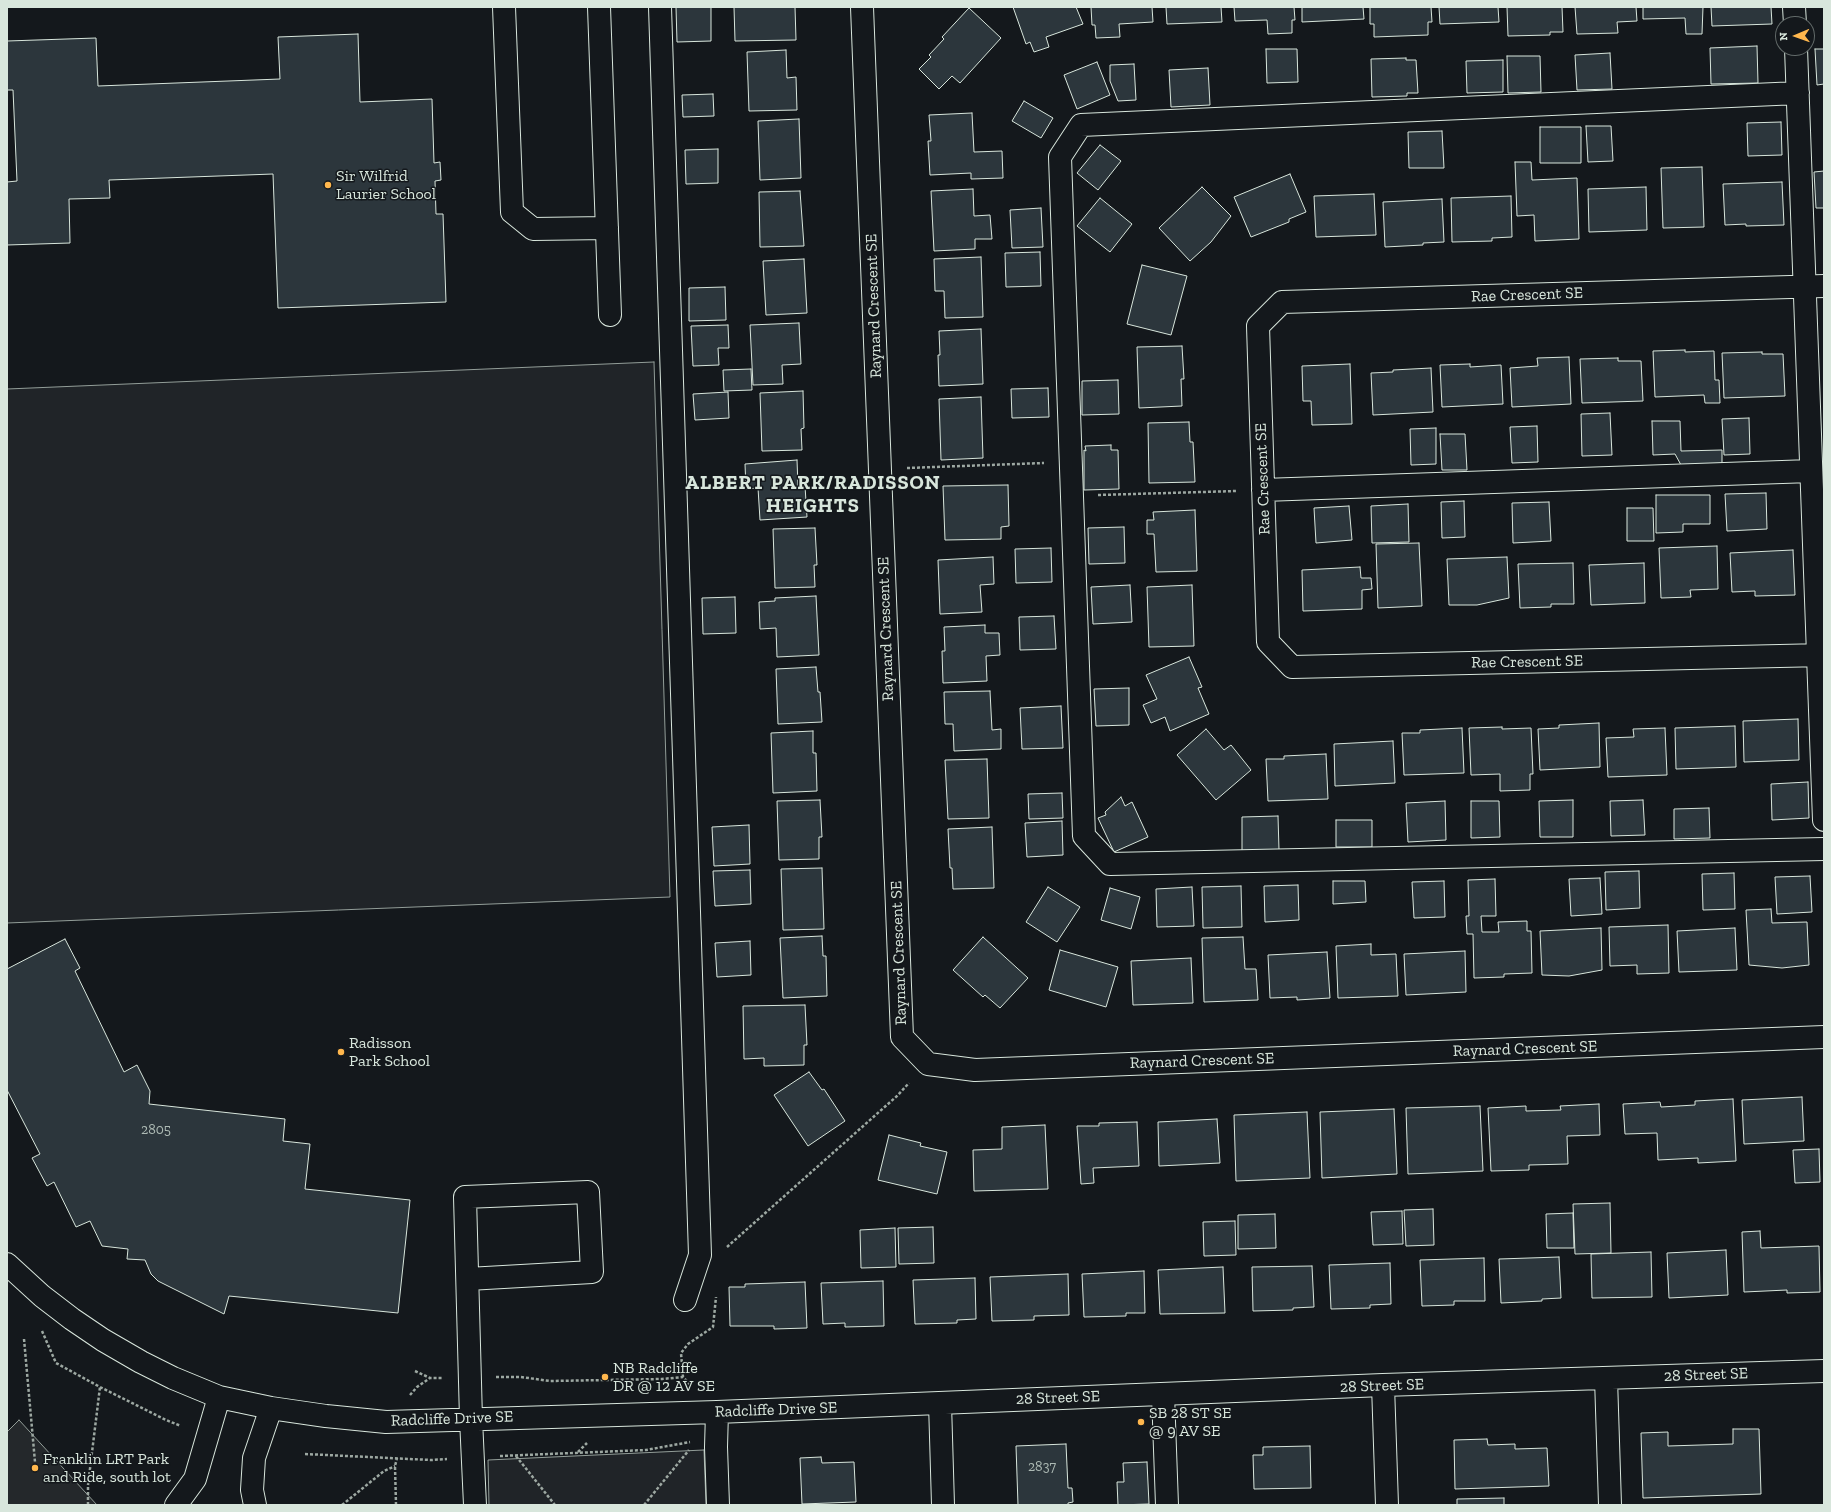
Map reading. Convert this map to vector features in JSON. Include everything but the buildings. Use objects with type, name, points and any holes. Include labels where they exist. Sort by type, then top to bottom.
[{"type":"street","points":[[504,7],[512,212],[533,230],[607,228]]},
{"type":"street","points":[[599,7],[610,315]]},
{"type":"street","points":[[660,7],[700,1255],[685,1300]]},
{"type":"street","name":"Raynard Crescent SE","points":[[862,7],[902,1037],[928,1064],[975,1070],[1824,1037]]},
{"type":"street","points":[[1796,56],[1814,287],[1811,471],[1820,655],[1824,820]]},
{"type":"street","points":[[1798,93],[1081,125],[1060,156],[1070,462],[1084,836],[1110,864],[1824,849]]},
{"type":"street","name":"Rae Crescent SE","points":[[1814,287],[1282,302],[1258,326],[1268,642],[1292,667],[1820,655]]},
{"type":"street","points":[[1263,490],[1811,471]]},
{"type":"street","points":[[468,1279],[592,1272],[588,1192],[465,1197],[471,1419],[475,1505]]},
{"type":"street","name":"Radcliffe Drive SE","points":[[7,1264],[42,1296],[103,1340],[173,1378],[218,1397],[271,1408],[326,1416],[386,1422],[940,1404]]},
{"type":"street","name":"28 Street SE","points":[[940,1404],[1163,1394],[1824,1371]]},
{"type":"street","points":[[1606,1378],[1610,1505]]},
{"type":"street","points":[[1382,1386],[1387,1505]]},
{"type":"street","points":[[1163,1394],[1167,1505]]},
{"type":"street","points":[[176,1505],[195,1479],[210,1432],[218,1397]]},
{"type":"street","points":[[940,1404],[943,1505]]},
{"type":"street","points":[[255,1505],[252,1490],[254,1458],[271,1408]]},
{"type":"street","points":[[717,1412],[706,1441],[718,1505]]},
{"type":"path","points":[[880,469],[1070,462]]},
{"type":"path","points":[[1072,496],[1263,490]]},
{"type":"path","points":[[722,1251],[898,1096],[928,1064]]},
{"type":"path","points":[[715,1291],[713,1327],[688,1344],[681,1353],[683,1377],[717,1412]]},
{"type":"path","points":[[24,1339],[35,1462]]},
{"type":"path","points":[[56,1363],[100,1387],[181,1426]]},
{"type":"path","points":[[415,1371],[430,1378],[470,1376],[521,1377],[550,1381],[662,1379],[683,1377]]},
{"type":"path","points":[[386,1422],[417,1387],[430,1378]]},
{"type":"path","points":[[88,1505],[88,1485],[100,1387]]},
{"type":"path","points":[[578,1452],[646,1450],[706,1441]]},
{"type":"path","points":[[644,1505],[706,1441]]},
{"type":"path","points":[[305,1454],[397,1458],[395,1466],[396,1505]]},
{"type":"path","points":[[516,1456],[555,1505]]},
{"type":"path","points":[[342,1505],[384,1472],[395,1466]]},
{"type":"shaded area","points":[[654,362],[670,897],[7,923],[7,389]]},
{"type":"shaded area","name":"Franklin LRT Park and Ride, south lot","points":[[19,1420],[97,1505],[7,1505],[7,1432]]},
{"type":"shaded area","points":[[704,1450],[706,1505],[489,1505],[488,1460]]},
{"type":"place","name":"Sir Wilfrid Laurier School","points":[[328,185]]},
{"type":"place","name":"Radisson Park School","points":[[341,1052]]},
{"type":"place","name":"NB Radcliffe DR @ 12 AV SE","points":[[605,1377]]},
{"type":"place","name":"SB 28 ST SE @ 9 AV SE","points":[[1141,1422]]},
{"type":"place","name":"Franklin LRT Park and Ride, south lot","points":[[35,1468]]},
{"type":"district","name":"ALBERT PARK/RADISSON HEIGHTS","points":[[813,494]]}]
